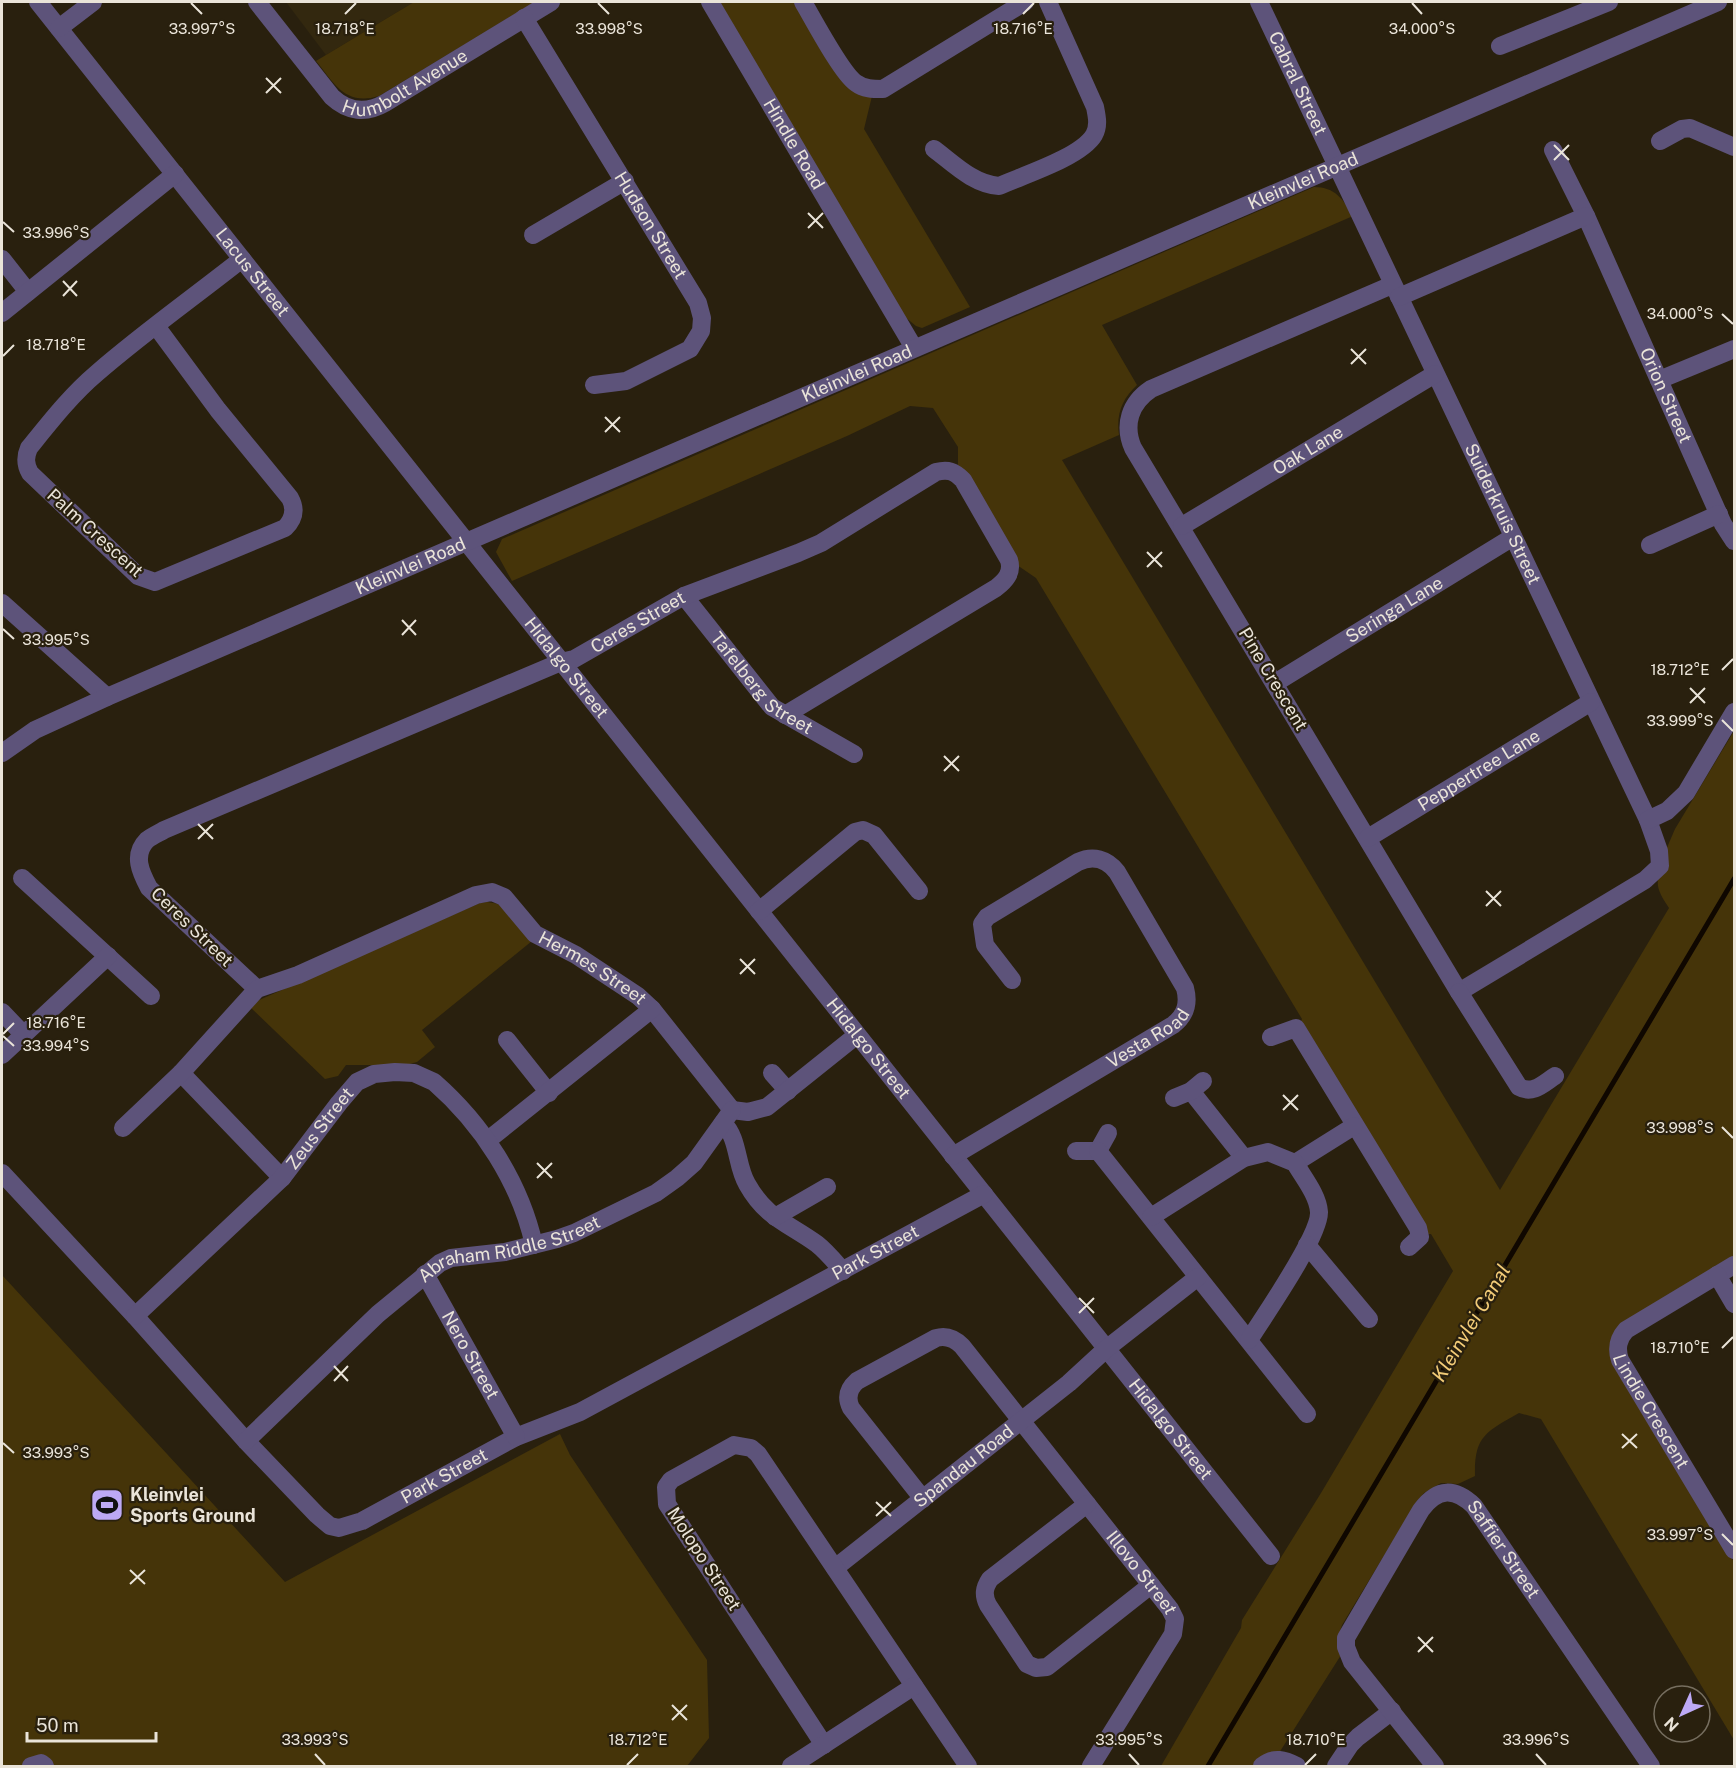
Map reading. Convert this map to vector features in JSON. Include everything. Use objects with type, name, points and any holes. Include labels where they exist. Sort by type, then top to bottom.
[{"type":"street","name":"Lacus Street","points":[[38,2],[466,542]]},
{"type":"street","points":[[59,28],[93,2]]},
{"type":"street","name":"Humbolt Avenue","points":[[257,2],[332,97],[345,107],[362,110],[378,107],[551,2]]},
{"type":"street","name":"Hindle Road","points":[[710,2],[914,348]]},
{"type":"street","points":[[803,2],[846,74],[858,85],[883,89],[1025,2]]},
{"type":"street","points":[[934,149],[972,178],[987,185],[999,186],[1070,155],[1085,146],[1095,134],[1098,123],[1095,107],[1048,2]]},
{"type":"street","name":"Cabral Street","points":[[1259,2],[1336,166]]},
{"type":"street","points":[[1500,46],[1609,2]]},
{"type":"street","name":"Kleinvlei Road","points":[[2,753],[35,730],[107,697],[1718,2]]},
{"type":"street","name":"Hudson Street","points":[[524,18],[698,303],[702,323],[699,337],[690,349],[626,381],[594,385]]},
{"type":"street","points":[[1660,141],[1682,129],[1690,128],[1734,147]]},
{"type":"street","name":"Orion Street","points":[[1553,150],[1586,216],[1719,514],[1734,540]]},
{"type":"street","name":"Suiderkruis Street","points":[[1336,166],[1648,820],[1659,851],[1660,866],[1645,880],[1459,992]]},
{"type":"street","points":[[2,313],[175,174]]},
{"type":"street","points":[[533,235],[625,182]]},
{"type":"street","points":[[1396,291],[1586,216]]},
{"type":"street","points":[[2,259],[28,292]]},
{"type":"street","name":"Palm Crescent","points":[[156,326],[218,410],[290,498],[294,510],[292,520],[285,528],[155,582],[138,576],[30,473],[26,462],[29,448],[84,385],[156,326],[242,259]]},
{"type":"street","name":"Pine Crescent","points":[[1396,291],[1151,389],[1137,400],[1130,416],[1128,432],[1130,441],[1459,992],[1519,1088],[1532,1091],[1555,1076]]},
{"type":"street","points":[[1659,380],[1734,349]]},
{"type":"street","name":"Oak Lane","points":[[1182,526],[1435,374]]},
{"type":"street","name":"Ceres Street","points":[[257,989],[149,888],[138,862],[147,840],[164,830],[561,662],[574,659],[684,596],[821,543],[936,472],[950,470],[963,480],[1009,560],[1011,566],[1006,579],[996,588],[785,716]]},
{"type":"street","points":[[1650,545],[1719,514]]},
{"type":"street","name":"Seringa Lane","points":[[1275,683],[1513,537]]},
{"type":"street","name":"Hidalgo Street","points":[[466,542],[1271,1556]]},
{"type":"street","name":"Tafelberg Street","points":[[684,596],[765,701],[785,716],[854,754]]},
{"type":"street","points":[[2,603],[107,697]]},
{"type":"street","name":"Peppertree Lane","points":[[1368,838],[1591,702]]},
{"type":"street","points":[[1648,820],[1667,811],[1686,793],[1734,712]]},
{"type":"street","points":[[759,910],[855,832],[862,830],[874,835],[919,891]]},
{"type":"street","name":"Vesta Road","points":[[953,1156],[1173,1025],[1185,1010],[1187,1003],[1185,988],[1117,872],[1100,859],[1082,860],[987,917],[982,924],[985,945],[1012,980]]},
{"type":"street","points":[[22,878],[151,996]]},
{"type":"street","name":"Hermes Street","points":[[257,989],[298,975],[476,895],[492,892],[504,897],[535,934],[576,955],[628,989],[652,1009],[728,1117],[747,1184],[763,1206],[775,1217],[817,1244],[843,1271]]},
{"type":"street","points":[[2,1055],[108,956]]},
{"type":"street","points":[[123,1128],[181,1073],[257,989]]},
{"type":"street","points":[[488,1140],[652,1009]]},
{"type":"street","points":[[2,1012],[23,1034]]},
{"type":"street","points":[[1271,1037],[1296,1028],[1418,1228],[1420,1237],[1409,1247]]},
{"type":"street","points":[[728,1117],[767,1107],[857,1035]]},
{"type":"street","points":[[507,1040],[549,1093]]},
{"type":"street","name":"Zeus Street","points":[[135,1316],[282,1178],[357,1082],[382,1072],[406,1072],[434,1082],[488,1140],[523,1204],[534,1245]]},
{"type":"street","points":[[181,1073],[282,1178]]},
{"type":"street","points":[[772,1073],[788,1091]]},
{"type":"street","points":[[1174,1098],[1197,1086],[1244,1158]]},
{"type":"street","name":"Abraham Riddle Street","points":[[246,1441],[378,1314],[440,1263],[452,1258],[505,1252],[574,1233],[656,1192],[694,1163],[728,1117]]},
{"type":"street","points":[[1295,1162],[1354,1126]]},
{"type":"street","points":[[1098,1151],[1108,1133]]},
{"type":"street","points":[[1076,1151],[1098,1151]]},
{"type":"street","points":[[1098,1151],[1307,1414]]},
{"type":"street","points":[[1150,1217],[1244,1158],[1268,1152],[1295,1162],[1319,1209],[1315,1230],[1249,1340]]},
{"type":"street","name":"Park Street","points":[[2,1173],[135,1316],[246,1441],[327,1524],[344,1528],[362,1521],[516,1437],[580,1412],[984,1194]]},
{"type":"street","points":[[775,1217],[827,1187]]},
{"type":"street","points":[[1307,1245],[1369,1319]]},
{"type":"street","name":"Lindie Crescent","points":[[1734,1265],[1626,1330],[1618,1341],[1617,1348],[1620,1360],[1734,1550]]},
{"type":"street","name":"Nero Street","points":[[425,1274],[516,1437]]},
{"type":"street","points":[[1717,1275],[1734,1304]]},
{"type":"street","name":"Spandau Road","points":[[835,1568],[1069,1383],[1106,1349],[1198,1276]]},
{"type":"street","name":"Illovo Street","points":[[923,1499],[851,1408],[848,1395],[849,1389],[857,1381],[936,1338],[947,1337],[958,1341],[1173,1614],[1174,1629],[1091,1767]]},
{"type":"street","name":"Molopo Street","points":[[824,1745],[668,1504],[665,1495],[666,1487],[671,1480],[734,1445],[751,1448],[758,1454],[835,1568]]},
{"type":"street","name":"Saffier Street","points":[[1392,1711],[1352,1662],[1346,1647],[1346,1638],[1427,1502],[1450,1491],[1463,1496],[1474,1506],[1651,1767]]},
{"type":"street","points":[[1087,1504],[990,1579],[985,1588],[985,1600],[1023,1660],[1036,1668],[1047,1667],[1151,1585]]},
{"type":"street","points":[[835,1568],[968,1767]]},
{"type":"street","points":[[791,1767],[914,1686]]},
{"type":"street","points":[[1336,1767],[1350,1745],[1392,1711],[1435,1767]]},
{"type":"street","points":[[1262,1767],[1276,1760],[1286,1760],[1297,1767]]},
{"type":"street","points":[[31,1767],[41,1763],[45,1767]]},
{"type":"shaded area","points":[[286,2],[414,2],[326,55]]},
{"type":"shaded area","points":[[414,2],[535,2],[379,96],[357,98],[335,85],[316,61]]},
{"type":"shaded area","points":[[717,2],[794,2],[872,96],[864,129],[970,307],[922,328],[905,317]]},
{"type":"shaded area","points":[[1314,187],[1328,189],[1338,195],[1353,216],[1102,325],[1137,385],[1121,407],[1118,420],[1119,435],[1062,460],[1500,1190],[1669,908],[1658,886],[1664,857],[1675,829],[1734,731],[1734,1257],[1624,1322],[1620,1372],[1734,1562],[1734,1740],[1712,1703],[1712,1684],[1700,1684],[1541,1419],[1519,1413],[1498,1425],[1484,1437],[1477,1452],[1475,1476],[1458,1484],[1441,1483],[1424,1493],[1417,1501],[1342,1625],[1341,1655],[1279,1753],[1253,1766],[1161,1766],[1241,1628],[1242,1620],[1321,1493],[1453,1271],[1431,1234],[1427,1234],[1300,1024],[1302,1019],[1036,578],[1017,565],[958,465],[958,447],[933,408],[910,406],[847,436],[512,581],[496,552],[502,539]]},
{"type":"shaded area","points":[[480,903],[499,904],[532,941],[422,1030],[435,1047],[417,1062],[406,1065],[346,1065],[338,1076],[325,1079],[248,1005]]},
{"type":"shaded area","name":"Kleinvlei Sports Ground","points":[[2,1275],[285,1582],[560,1434],[570,1455],[707,1660],[709,1738],[687,1766],[2,1766]]},
{"type":"waterway","name":"Kleinvlei Canal","points":[[1208,1766],[1734,879]]},
{"type":"place","name":"Kleinvlei Sports Ground","points":[[107,1505]]}]
